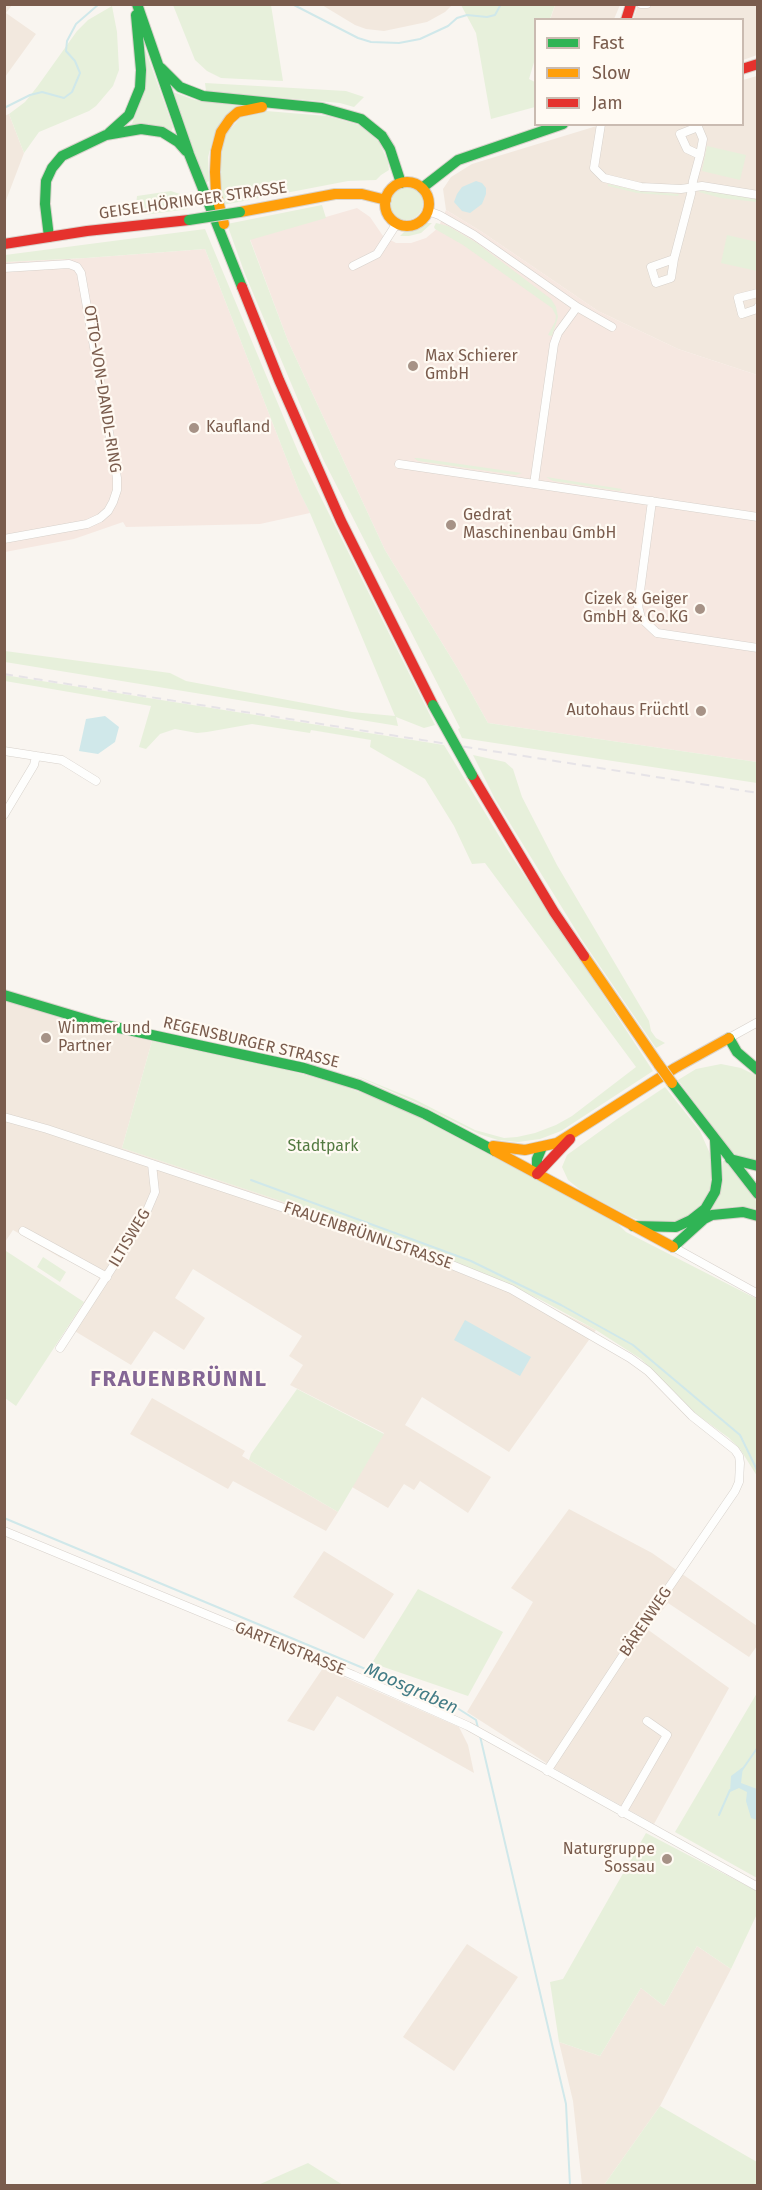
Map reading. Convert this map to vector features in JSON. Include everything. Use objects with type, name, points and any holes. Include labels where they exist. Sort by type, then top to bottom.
[{"type":"main road","points":[[137,4],[189,154],[279,380],[341,521],[433,705],[554,912],[672,1083],[758,1194]]},
{"type":"main road","points":[[106,135],[129,115],[140,88],[137,4]]},
{"type":"main road","points":[[157,64],[171,79],[190,92],[203,96],[322,108],[361,119],[382,136],[390,149],[400,183]]},
{"type":"main road","points":[[244,293],[216,193],[214,172],[216,151],[221,132],[238,112],[278,105]]},
{"type":"main road","points":[[422,188],[458,160],[556,126]]},
{"type":"main road","points":[[49,237],[46,181],[52,168],[62,156],[70,151],[106,135],[132,130],[156,130],[174,139],[189,154]]},
{"type":"main road","points":[[400,183],[412,183],[422,188],[428,199],[428,211],[416,224],[397,223],[386,211],[386,200],[391,189],[400,183]]},
{"type":"main road","name":"GEISELHÖRINGER STRASSE","points":[[4,244],[189,220],[335,194],[362,194],[386,200]]},
{"type":"main road","name":"REGENSBURGER STRASSE","points":[[4,995],[101,1024],[304,1068],[343,1080],[408,1106],[673,1247]]},
{"type":"main road","points":[[481,1143],[511,1149],[542,1147],[574,1134],[675,1068],[729,1038],[737,1052],[758,1070]]},
{"type":"main road","points":[[537,1174],[574,1134]]},
{"type":"main road","points":[[633,1226],[676,1227],[692,1220],[705,1209],[711,1201],[717,1180],[715,1140]]},
{"type":"main road","points":[[537,1174],[537,1158],[542,1147]]},
{"type":"main road","points":[[730,1159],[758,1166]]},
{"type":"main road","points":[[673,1247],[704,1219],[712,1215],[744,1212],[758,1216]]},
{"type":"main road","points":[[673,1247],[676,1227]]},
{"type":"street","points":[[641,4],[647,4]]},
{"type":"street","points":[[601,126],[594,168],[597,174],[604,178],[641,187],[681,189],[702,186],[758,195]]},
{"type":"street","points":[[674,259],[700,155]]},
{"type":"street","points":[[428,211],[474,235],[577,307],[612,327]]},
{"type":"street","points":[[353,266],[376,254],[397,223]]},
{"type":"street","name":"OTTO-VON-DANDL-RING","points":[[4,268],[69,264],[77,267],[81,273],[117,478],[117,490],[108,511],[100,518],[87,524],[4,539]]},
{"type":"street","points":[[758,292],[738,298],[742,314],[758,307]]},
{"type":"street","points":[[534,484],[554,344],[558,333],[577,307]]},
{"type":"street","points":[[399,464],[758,517]]},
{"type":"street","points":[[652,501],[638,606],[641,618],[657,633],[758,648]]},
{"type":"street","points":[[4,751],[62,760],[96,781]]},
{"type":"street","points":[[4,815],[34,765],[36,756]]},
{"type":"street","points":[[729,1038],[758,1022]]},
{"type":"street","name":"FRAUENBRÜNNLSTRASSE","points":[[4,1118],[47,1129],[326,1222],[400,1244],[511,1289],[611,1346],[648,1371],[692,1416],[729,1444],[739,1456],[740,1472]]},
{"type":"street","name":"ILTISWEG","points":[[60,1348],[132,1240],[153,1200],[155,1186],[152,1164]]},
{"type":"street","name":"ILTISWEG","points":[[23,1231],[107,1277]]},
{"type":"street","points":[[673,1247],[758,1294]]},
{"type":"street","name":"BÄRENWEG","points":[[547,1771],[635,1636],[735,1491],[740,1482],[740,1472]]},
{"type":"street","name":"GARTENSTRASSE","points":[[4,1531],[353,1675],[475,1730],[758,1887]]},
{"type":"street","points":[[622,1813],[667,1735],[647,1721]]},
{"type":"shaded area","points":[[5,4],[12,5],[6,13],[36,34],[5,77]]},
{"type":"shaded area","points":[[322,5],[452,5],[445,12],[427,22],[384,31],[355,25]]},
{"type":"shaded area","points":[[555,5],[620,5],[614,18],[551,18]]},
{"type":"shaded area","points":[[638,5],[757,5],[757,55],[744,60],[744,18],[634,18]]},
{"type":"shaded area","points":[[757,76],[757,375],[678,349],[598,311],[446,210],[443,189],[451,177],[472,164],[597,126],[744,126],[744,80]]},
{"type":"shaded area","points":[[9,114],[24,153],[5,203],[4,116]]},
{"type":"shaded area","points":[[357,208],[370,217],[383,236],[396,243],[411,243],[426,238],[438,228],[446,210],[598,311],[678,349],[757,375],[757,762],[488,723],[458,669],[385,550],[288,341],[250,239]]},
{"type":"shaded area","points":[[205,249],[299,491],[310,513],[260,524],[126,527],[123,522],[74,539],[5,552],[4,262]]},
{"type":"shaded area","points":[[5,1000],[77,1024],[152,1041],[122,1148],[401,1241],[490,1276],[596,1330],[509,1452],[422,1397],[405,1425],[491,1477],[468,1513],[420,1481],[414,1490],[404,1484],[388,1508],[352,1487],[384,1433],[290,1385],[303,1365],[289,1356],[302,1336],[193,1269],[175,1298],[205,1318],[184,1350],[154,1331],[131,1365],[68,1327],[100,1277],[73,1260],[61,1258],[13,1230],[5,1242]]},
{"type":"shaded area","points":[[152,1398],[245,1451],[242,1456],[338,1512],[326,1531],[233,1481],[228,1489],[130,1434]]},
{"type":"shaded area","points":[[569,1509],[652,1553],[757,1626],[757,1646],[749,1657],[668,1603],[647,1629],[729,1688],[654,1824],[557,1770],[467,1712],[533,1602],[511,1588]]},
{"type":"shaded area","points":[[324,1551],[394,1594],[364,1639],[293,1597]]},
{"type":"shaded area","points":[[323,1668],[459,1727],[468,1745],[474,1773],[337,1696],[314,1731],[287,1721]]},
{"type":"shaded area","points":[[467,1944],[518,1977],[454,2071],[403,2037]]},
{"type":"shaded area","points":[[697,1946],[731,1969],[660,2106],[604,2185],[582,2185],[573,2101],[559,2042],[600,2056],[641,1988],[664,2006]]},
{"type":"green space","points":[[173,5],[271,5],[283,81],[221,78],[207,71],[195,60]]},
{"type":"green space","points":[[461,5],[555,5],[550,18],[534,18],[534,62],[529,79],[534,82],[534,107],[491,119],[476,33]]},
{"type":"green space","points":[[112,6],[117,32],[119,70],[113,86],[89,111],[39,132],[24,153],[9,114],[25,102],[77,31],[88,20]]},
{"type":"green space","points":[[145,49],[173,127],[171,132],[132,124],[140,102]]},
{"type":"green space","points":[[205,83],[346,91],[364,97],[354,107],[340,103],[206,91]]},
{"type":"green space","points":[[173,92],[195,100],[239,106],[213,139],[208,157],[209,181],[207,182],[205,182]]},
{"type":"green space","points":[[266,111],[327,116],[359,125],[379,142],[389,170],[376,180],[348,181],[223,205],[218,164],[226,134],[241,117]]},
{"type":"green space","points":[[707,146],[746,155],[740,180],[702,171]]},
{"type":"green space","points":[[608,184],[639,191],[679,194],[678,196],[637,193],[608,186]]},
{"type":"green space","points":[[406,186],[418,191],[423,203],[418,215],[406,220],[394,215],[389,203],[394,191]]},
{"type":"green space","points":[[700,190],[750,197],[757,199],[757,202],[721,198],[699,192]]},
{"type":"green space","points":[[171,191],[180,194],[188,209],[144,215],[136,206],[137,196]]},
{"type":"green space","points":[[322,205],[326,218],[250,240],[288,341],[385,550],[458,669],[488,723],[757,762],[757,783],[462,738],[458,729],[460,728],[323,459],[245,274],[227,224]]},
{"type":"green space","points":[[427,223],[432,223],[421,233],[400,236],[405,231],[417,229]]},
{"type":"green space","points":[[436,223],[448,226],[477,243],[551,299],[558,317],[552,336],[548,335],[556,316],[552,308],[463,245],[435,229]]},
{"type":"green space","points":[[205,229],[299,454],[435,725],[424,728],[396,717],[398,726],[5,662],[5,651],[170,673],[186,681],[352,712],[395,716],[299,491],[205,249],[5,262],[5,255]]},
{"type":"green space","points":[[727,235],[757,242],[757,271],[721,263]]},
{"type":"green space","points":[[414,458],[522,473],[516,475],[418,461]]},
{"type":"green space","points":[[546,477],[622,489],[620,491],[553,481]]},
{"type":"green space","points":[[4,675],[444,745],[507,849],[653,1071],[561,1131],[540,1139],[518,1142],[498,1140],[479,1134],[350,1073],[414,1099],[475,1130],[504,1138],[535,1133],[556,1125],[572,1116],[636,1067],[485,863],[472,864],[454,826],[425,779],[370,747],[371,740],[311,730],[310,733],[252,724],[197,733],[175,729],[160,734],[146,749],[139,747],[151,706],[5,681]]},
{"type":"green space","points":[[473,755],[505,762],[513,769],[522,797],[557,865],[649,1021],[651,1031],[656,1038],[665,1043],[656,1048],[582,940],[495,799]]},
{"type":"green space","name":"Stadtpark","points":[[152,1041],[288,1070],[343,1086],[386,1102],[615,1221],[626,1232],[757,1299],[757,1476],[740,1449],[696,1414],[641,1359],[596,1330],[541,1300],[490,1276],[401,1241],[122,1148]]},
{"type":"green space","points":[[721,1064],[741,1068],[757,1076],[757,1162],[737,1156],[730,1149],[678,1080],[696,1069]]},
{"type":"green space","points":[[665,1087],[700,1131],[711,1156],[713,1169],[709,1193],[696,1212],[675,1222],[663,1224],[631,1217],[583,1192],[568,1180],[562,1167],[567,1155]]},
{"type":"green space","points":[[723,1161],[757,1202],[757,1209],[739,1206],[711,1209],[722,1177]]},
{"type":"green space","points":[[6,1251],[84,1302],[16,1406],[5,1398],[4,1254]]},
{"type":"green space","points":[[43,1257],[66,1272],[60,1282],[37,1267]]},
{"type":"green space","points":[[297,1389],[384,1434],[338,1512],[249,1460]]},
{"type":"green space","points":[[418,1589],[503,1632],[468,1696],[372,1663]]},
{"type":"green space","points":[[757,1693],[757,1878],[675,1832]]},
{"type":"green space","points":[[646,1833],[757,1891],[757,1914],[731,1969],[697,1946],[664,2006],[641,1988],[600,2056],[559,2042],[550,1982],[563,1979]]},
{"type":"green space","points":[[660,2106],[757,2162],[757,2185],[604,2185]]},
{"type":"green space","points":[[308,2163],[343,2185],[258,2185]]},
{"type":"water","points":[[476,181],[482,183],[486,188],[482,204],[470,213],[462,211],[454,202],[457,194],[462,187]]},
{"type":"water","points":[[105,716],[119,727],[115,742],[98,754],[79,751],[86,719]]},
{"type":"water","points":[[465,1320],[531,1357],[520,1376],[454,1340]]},
{"type":"water","points":[[743,1767],[741,1783],[757,1789],[757,1820],[751,1818],[746,1801],[747,1792],[739,1788],[730,1792],[731,1776]]},
{"type":"waterway","points":[[4,108],[30,95],[42,92],[64,98],[72,92],[80,73],[75,61],[66,51],[67,41],[76,24],[99,4]]},
{"type":"waterway","points":[[292,4],[358,38],[371,42],[399,43],[420,39],[448,26],[457,18],[467,15],[487,17],[495,15],[501,4]]},
{"type":"waterway","points":[[251,1180],[471,1261],[561,1305],[633,1345],[740,1435],[758,1472]]},
{"type":"waterway","name":"Moosgraben","points":[[4,1518],[454,1706],[476,1720],[478,1728]]},
{"type":"waterway","name":"Moosgraben","points":[[480,1736],[566,2104],[570,2186]]},
{"type":"waterway","points":[[742,1770],[758,1747]]},
{"type":"waterway","points":[[719,1815],[730,1790]]},
{"type":"railway","points":[[4,674],[758,793]]},
{"type":"traffic: fast","points":[[137,4],[189,154],[242,287]]},
{"type":"traffic: fast","points":[[109,133],[129,115],[140,88],[141,70],[136,15]]},
{"type":"traffic: fast","points":[[161,68],[180,87],[203,96],[322,108],[361,119],[382,136],[390,149],[401,183]]},
{"type":"traffic: fast","points":[[422,188],[458,160],[557,126]]},
{"type":"traffic: fast","points":[[49,237],[45,204],[46,181],[52,168],[62,156],[106,135],[141,129],[162,132],[178,142],[186,151]]},
{"type":"traffic: fast","points":[[189,220],[240,212]]},
{"type":"traffic: fast","points":[[433,705],[472,775]]},
{"type":"traffic: fast","points":[[4,995],[101,1024],[304,1068],[359,1085],[425,1114],[495,1151]]},
{"type":"traffic: fast","points":[[729,1038],[737,1052],[758,1070]]},
{"type":"traffic: fast","points":[[672,1083],[758,1194]]},
{"type":"traffic: fast","points":[[633,1226],[676,1227],[691,1220],[705,1209],[715,1192],[717,1180],[715,1140]]},
{"type":"traffic: fast","points":[[537,1174],[537,1159],[542,1147]]},
{"type":"traffic: fast","points":[[730,1159],[758,1166]]},
{"type":"traffic: fast","points":[[673,1247],[704,1219],[712,1215],[743,1212],[758,1216]]},
{"type":"traffic: slow","points":[[224,224],[216,193],[215,172],[216,151],[221,132],[238,112],[262,107]]},
{"type":"traffic: slow","points":[[407,182],[422,189],[429,204],[422,219],[407,226],[392,219],[385,204],[392,189],[407,182]]},
{"type":"traffic: slow","points":[[240,212],[335,194],[362,194],[386,200]]},
{"type":"traffic: slow","points":[[584,956],[659,1065]]},
{"type":"traffic: slow","points":[[493,1146],[525,1150],[557,1143],[675,1068],[729,1038]]},
{"type":"traffic: slow","points":[[659,1065],[672,1083]]},
{"type":"traffic: slow","points":[[495,1151],[673,1247]]},
{"type":"traffic: jam","points":[[627,18],[631,4]]},
{"type":"traffic: jam","points":[[744,68],[758,64]]},
{"type":"traffic: jam","points":[[4,244],[87,231],[189,220]]},
{"type":"traffic: jam","points":[[242,287],[279,380],[341,521],[433,705]]},
{"type":"traffic: jam","points":[[472,775],[554,912],[584,956]]},
{"type":"traffic: jam","points":[[537,1174],[570,1139]]},
{"type":"place","name":"Max Schierer GmbH","points":[[413,366]]},
{"type":"place","name":"Kaufland","points":[[194,428]]},
{"type":"place","name":"Gedrat Maschinenbau GmbH","points":[[451,525]]},
{"type":"place","name":"Cizek & Geiger GmbH & Co.KG","points":[[700,609]]},
{"type":"place","name":"Autohaus Früchtl","points":[[701,711]]},
{"type":"place","name":"Wimmer und Partner","points":[[46,1038]]},
{"type":"place","name":"Naturgruppe Sossau","points":[[667,1859]]},
{"type":"district","name":"FRAUENBRÜNNL","points":[[179,1380]]}]
